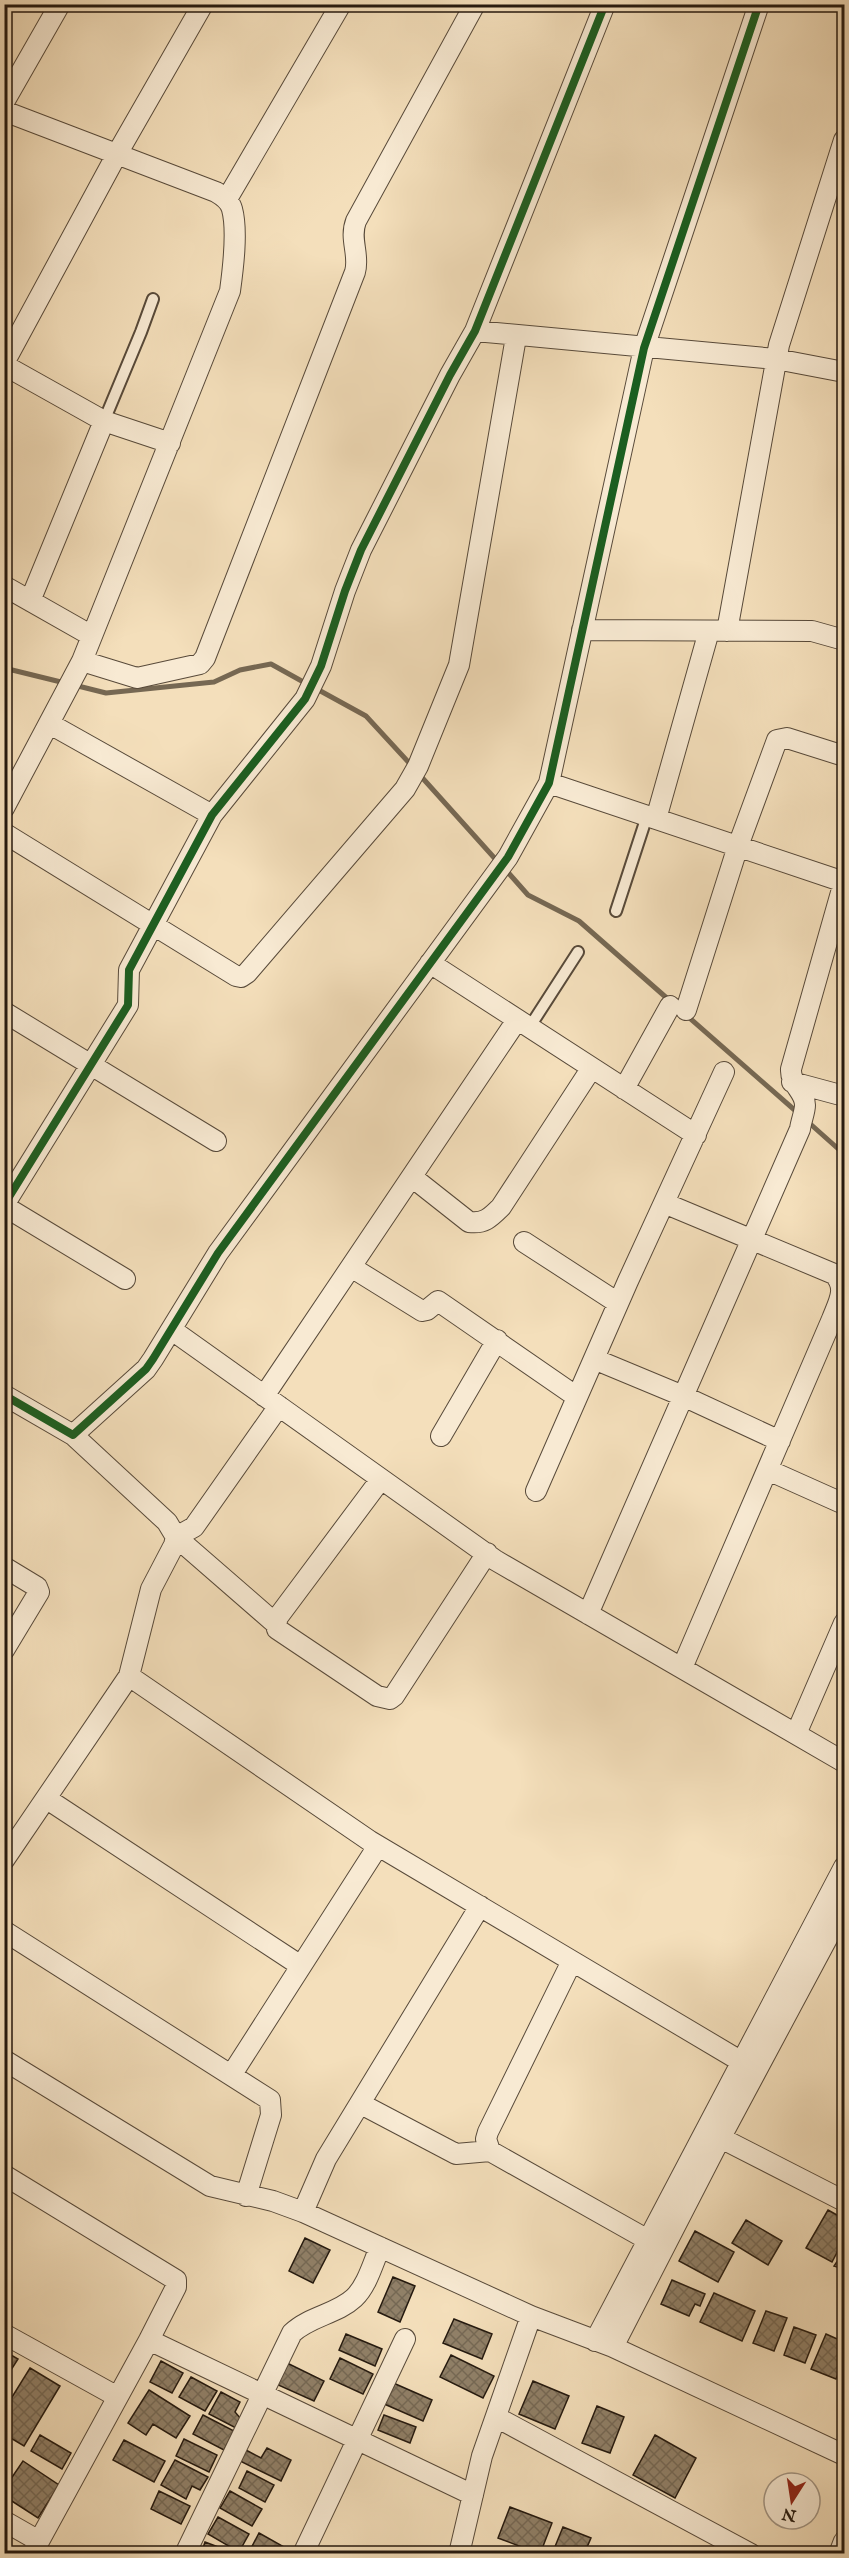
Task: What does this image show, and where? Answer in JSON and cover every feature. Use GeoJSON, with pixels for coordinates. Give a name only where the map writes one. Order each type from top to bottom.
{"type":"FeatureCollection","features":[{"type":"Feature","properties":{"kind":"street"},"geometry":{"type":"LineString","coordinates":[[4,102],[60,4]]}},
{"type":"Feature","properties":{"kind":"street"},"geometry":{"type":"LineString","coordinates":[[170,443],[104,421],[4,364],[117,154],[203,4]]}},
{"type":"Feature","properties":{"kind":"street"},"geometry":{"type":"LineString","coordinates":[[227,199],[341,4]]}},
{"type":"Feature","properties":{"kind":"street"},"geometry":{"type":"LineString","coordinates":[[81,664],[137,678],[200,664],[205,658],[355,272],[357,255],[352,235],[356,221],[475,4]]}},
{"type":"Feature","properties":{"kind":"street"},"geometry":{"type":"LineString","coordinates":[[125,1279],[4,1205],[128,1005],[129,970],[212,815],[305,699],[321,666],[361,550],[450,375],[476,331],[605,4]]}},
{"type":"Feature","properties":{"kind":"street"},"geometry":{"type":"LineString","coordinates":[[73,1435],[146,1369],[218,1253],[508,856],[549,783],[644,348],[759,4]]}},
{"type":"Feature","properties":{"kind":"street"},"geometry":{"type":"LineString","coordinates":[[4,111],[216,192],[227,199],[232,209],[234,262],[230,291],[81,664],[50,724],[6,799]]}},
{"type":"Feature","properties":{"kind":"street"},"geometry":{"type":"LineString","coordinates":[[651,817],[718,631],[776,359],[844,140]]}},
{"type":"Feature","properties":{"kind":"street"},"geometry":{"type":"LineString","coordinates":[[476,331],[516,337],[776,359],[844,372]]}},
{"type":"Feature","properties":{"kind":"street"},"geometry":{"type":"LineString","coordinates":[[4,833],[241,977],[405,789],[418,766],[459,665],[516,337]]}},
{"type":"Feature","properties":{"kind":"street"},"geometry":{"type":"LineString","coordinates":[[30,601],[104,421]]}},
{"type":"Feature","properties":{"kind":"street"},"geometry":{"type":"LineString","coordinates":[[4,586],[92,636]]}},
{"type":"Feature","properties":{"kind":"street"},"geometry":{"type":"LineString","coordinates":[[582,630],[812,631],[844,640]]}},
{"type":"Feature","properties":{"kind":"street"},"geometry":{"type":"LineString","coordinates":[[50,724],[212,815]]}},
{"type":"Feature","properties":{"kind":"street"},"geometry":{"type":"LineString","coordinates":[[624,1089],[678,1008],[777,740],[787,738],[844,756]]}},
{"type":"Feature","properties":{"kind":"street"},"geometry":{"type":"LineString","coordinates":[[549,783],[844,882],[791,1068],[792,1082],[805,1104],[800,1129],[588,1614]]}},
{"type":"Feature","properties":{"kind":"street"},"geometry":{"type":"LineString","coordinates":[[430,963],[696,1135]]}},
{"type":"Feature","properties":{"kind":"street"},"geometry":{"type":"LineString","coordinates":[[4,1012],[216,1141]]}},
{"type":"Feature","properties":{"kind":"street"},"geometry":{"type":"LineString","coordinates":[[4,1860],[129,1676],[151,1589],[176,1537],[194,1527],[351,1267],[523,1024]]}},
{"type":"Feature","properties":{"kind":"street"},"geometry":{"type":"LineString","coordinates":[[412,1178],[468,1222],[479,1223],[489,1219],[501,1207],[591,1069]]}},
{"type":"Feature","properties":{"kind":"street"},"geometry":{"type":"LineString","coordinates":[[536,1491],[618,1303],[724,1072]]}},
{"type":"Feature","properties":{"kind":"street"},"geometry":{"type":"LineString","coordinates":[[792,1082],[844,1096]]}},
{"type":"Feature","properties":{"kind":"street"},"geometry":{"type":"LineString","coordinates":[[664,1203],[834,1274],[840,1280],[841,1295],[838,1321],[780,1441],[682,1668]]}},
{"type":"Feature","properties":{"kind":"street"},"geometry":{"type":"LineString","coordinates":[[524,1242],[618,1303]]}},
{"type":"Feature","properties":{"kind":"street"},"geometry":{"type":"LineString","coordinates":[[351,1267],[422,1311],[427,1310],[438,1301],[577,1397]]}},
{"type":"Feature","properties":{"kind":"street"},"geometry":{"type":"LineString","coordinates":[[172,1330],[487,1553],[844,1762]]}},
{"type":"Feature","properties":{"kind":"street"},"geometry":{"type":"LineString","coordinates":[[441,1436],[497,1340]]}},
{"type":"Feature","properties":{"kind":"street"},"geometry":{"type":"LineString","coordinates":[[594,1359],[683,1396],[780,1441]]}},
{"type":"Feature","properties":{"kind":"street"},"geometry":{"type":"LineString","coordinates":[[4,1395],[73,1435],[168,1522],[176,1537],[276,1624],[277,1629],[377,1696],[390,1699],[394,1696],[487,1553]]}},
{"type":"Feature","properties":{"kind":"street"},"geometry":{"type":"LineString","coordinates":[[768,1470],[844,1504]]}},
{"type":"Feature","properties":{"kind":"street"},"geometry":{"type":"LineString","coordinates":[[276,1624],[381,1479]]}},
{"type":"Feature","properties":{"kind":"street"},"geometry":{"type":"LineString","coordinates":[[4,1567],[37,1587],[39,1592],[4,1650]]}},
{"type":"Feature","properties":{"kind":"street"},"geometry":{"type":"LineString","coordinates":[[796,1734],[844,1623]]}},
{"type":"Feature","properties":{"kind":"street"},"geometry":{"type":"LineString","coordinates":[[129,1676],[378,1846],[742,2062]]}},
{"type":"Feature","properties":{"kind":"street"},"geometry":{"type":"LineString","coordinates":[[46,1798],[301,1966]]}},
{"type":"Feature","properties":{"kind":"street"},"geometry":{"type":"LineString","coordinates":[[232,2074],[378,1846]]}},
{"type":"Feature","properties":{"kind":"street"},"geometry":{"type":"LineString","coordinates":[[604,2344],[713,2134],[742,2062],[844,1867]]}},
{"type":"Feature","properties":{"kind":"street"},"geometry":{"type":"LineString","coordinates":[[303,2212],[326,2159],[362,2104],[480,1906]]}},
{"type":"Feature","properties":{"kind":"street"},"geometry":{"type":"LineString","coordinates":[[604,2344],[648,2240],[713,2134],[844,1907]]}},
{"type":"Feature","properties":{"kind":"street"},"geometry":{"type":"LineString","coordinates":[[4,1931],[264,2094],[270,2100],[272,2107],[246,2196]]}},
{"type":"Feature","properties":{"kind":"street"},"geometry":{"type":"LineString","coordinates":[[490,2151],[486,2139],[488,2132],[572,1961]]}},
{"type":"Feature","properties":{"kind":"street"},"geometry":{"type":"LineString","coordinates":[[4,2060],[210,2186],[273,2201],[303,2212],[531,2316],[604,2344],[844,2455]]}},
{"type":"Feature","properties":{"kind":"street"},"geometry":{"type":"LineString","coordinates":[[362,2104],[456,2154],[490,2151],[648,2240]]}},
{"type":"Feature","properties":{"kind":"street"},"geometry":{"type":"LineString","coordinates":[[713,2134],[844,2201]]}},
{"type":"Feature","properties":{"kind":"street"},"geometry":{"type":"LineString","coordinates":[[4,2175],[176,2280],[176,2287],[149,2340],[35,2547],[4,2520]]}},
{"type":"Feature","properties":{"kind":"street"},"geometry":{"type":"LineString","coordinates":[[185,2553],[292,2332],[308,2321],[355,2298],[380,2247]]}},
{"type":"Feature","properties":{"kind":"street"},"geometry":{"type":"LineString","coordinates":[[462,2552],[482,2456],[531,2316]]}},
{"type":"Feature","properties":{"kind":"street"},"geometry":{"type":"LineString","coordinates":[[4,2334],[117,2396]]}},
{"type":"Feature","properties":{"kind":"street"},"geometry":{"type":"LineString","coordinates":[[303,2553],[405,2339]]}},
{"type":"Feature","properties":{"kind":"street"},"geometry":{"type":"LineString","coordinates":[[149,2340],[473,2495]]}},
{"type":"Feature","properties":{"kind":"street"},"geometry":{"type":"LineString","coordinates":[[495,2417],[751,2553]]}},
{"type":"Feature","properties":{"kind":"street"},"geometry":{"type":"LineString","coordinates":[[839,2553],[844,2541]]}},
{"type":"Feature","properties":{"kind":"lane"},"geometry":{"type":"LineString","coordinates":[[104,421],[153,298]]}},
{"type":"Feature","properties":{"kind":"lane"},"geometry":{"type":"LineString","coordinates":[[616,911],[651,817]]}},
{"type":"Feature","properties":{"kind":"lane"},"geometry":{"type":"LineString","coordinates":[[523,1024],[578,952]]}},
{"type":"Feature","properties":{"kind":"building"},"geometry":{"type":"Polygon","coordinates":[[[828,2210],[844,2219],[844,2239],[832,2262],[806,2248],[828,2210]]]}},
{"type":"Feature","properties":{"kind":"building"},"geometry":{"type":"Polygon","coordinates":[[[746,2220],[782,2241],[768,2265],[732,2243],[746,2220]]]}},
{"type":"Feature","properties":{"kind":"building"},"geometry":{"type":"Polygon","coordinates":[[[695,2231],[734,2252],[718,2282],[679,2261],[695,2231]]]}},
{"type":"Feature","properties":{"kind":"building"},"geometry":{"type":"Polygon","coordinates":[[[305,2238],[330,2250],[313,2283],[289,2271],[305,2238]]]}},
{"type":"Feature","properties":{"kind":"building"},"geometry":{"type":"Polygon","coordinates":[[[844,2251],[844,2269],[834,2266],[844,2251]]]}},
{"type":"Feature","properties":{"kind":"building"},"geometry":{"type":"Polygon","coordinates":[[[393,2277],[415,2286],[400,2322],[378,2312],[393,2277]]]}},
{"type":"Feature","properties":{"kind":"building"},"geometry":{"type":"Polygon","coordinates":[[[672,2280],[705,2294],[700,2306],[695,2304],[689,2316],[661,2304],[672,2280]]]}},
{"type":"Feature","properties":{"kind":"building"},"geometry":{"type":"Polygon","coordinates":[[[714,2293],[755,2311],[742,2341],[700,2322],[714,2293]]]}},
{"type":"Feature","properties":{"kind":"building"},"geometry":{"type":"Polygon","coordinates":[[[766,2311],[787,2318],[774,2351],[753,2343],[766,2311]]]}},
{"type":"Feature","properties":{"kind":"building"},"geometry":{"type":"Polygon","coordinates":[[[454,2319],[492,2334],[482,2359],[443,2343],[454,2319]]]}},
{"type":"Feature","properties":{"kind":"building"},"geometry":{"type":"Polygon","coordinates":[[[794,2327],[816,2335],[805,2363],[784,2355],[794,2327]]]}},
{"type":"Feature","properties":{"kind":"building"},"geometry":{"type":"Polygon","coordinates":[[[346,2334],[382,2349],[375,2366],[339,2350],[346,2334]]]}},
{"type":"Feature","properties":{"kind":"building"},"geometry":{"type":"Polygon","coordinates":[[[826,2334],[844,2342],[844,2359],[836,2379],[811,2369],[826,2334]]]}},
{"type":"Feature","properties":{"kind":"building"},"geometry":{"type":"Polygon","coordinates":[[[4,2351],[18,2359],[4,2381],[4,2351]]]}},
{"type":"Feature","properties":{"kind":"building"},"geometry":{"type":"Polygon","coordinates":[[[451,2355],[494,2376],[483,2398],[440,2377],[451,2355]]]}},
{"type":"Feature","properties":{"kind":"building"},"geometry":{"type":"Polygon","coordinates":[[[340,2358],[373,2374],[363,2394],[330,2379],[340,2358]]]}},
{"type":"Feature","properties":{"kind":"building"},"geometry":{"type":"Polygon","coordinates":[[[161,2361],[183,2373],[172,2393],[150,2382],[161,2361]]]}},
{"type":"Feature","properties":{"kind":"building"},"geometry":{"type":"Polygon","coordinates":[[[287,2363],[324,2381],[314,2401],[276,2384],[287,2363]]]}},
{"type":"Feature","properties":{"kind":"building"},"geometry":{"type":"Polygon","coordinates":[[[30,2368],[60,2386],[24,2446],[4,2434],[4,2410],[30,2368]]]}},
{"type":"Feature","properties":{"kind":"building"},"geometry":{"type":"Polygon","coordinates":[[[191,2377],[217,2391],[205,2411],[179,2397],[191,2377]]]}},
{"type":"Feature","properties":{"kind":"building"},"geometry":{"type":"Polygon","coordinates":[[[533,2381],[569,2396],[555,2429],[519,2414],[533,2381]]]}},
{"type":"Feature","properties":{"kind":"building"},"geometry":{"type":"Polygon","coordinates":[[[391,2382],[432,2400],[423,2421],[382,2403],[391,2382]]]}},
{"type":"Feature","properties":{"kind":"building"},"geometry":{"type":"Polygon","coordinates":[[[149,2390],[190,2416],[176,2438],[153,2424],[146,2435],[128,2423],[149,2390]]]}},
{"type":"Feature","properties":{"kind":"building"},"geometry":{"type":"Polygon","coordinates":[[[221,2392],[240,2402],[235,2412],[241,2419],[236,2428],[209,2414],[221,2392]]]}},
{"type":"Feature","properties":{"kind":"building"},"geometry":{"type":"Polygon","coordinates":[[[597,2406],[624,2417],[610,2453],[582,2443],[597,2406]]]}},
{"type":"Feature","properties":{"kind":"building"},"geometry":{"type":"Polygon","coordinates":[[[203,2415],[234,2431],[224,2450],[193,2434],[203,2415]]]}},
{"type":"Feature","properties":{"kind":"building"},"geometry":{"type":"Polygon","coordinates":[[[384,2415],[416,2427],[410,2443],[378,2430],[384,2415]]]}},
{"type":"Feature","properties":{"kind":"building"},"geometry":{"type":"Polygon","coordinates":[[[40,2435],[71,2453],[62,2469],[31,2451],[40,2435]]]}},
{"type":"Feature","properties":{"kind":"building"},"geometry":{"type":"Polygon","coordinates":[[[655,2435],[696,2458],[675,2498],[633,2475],[655,2435]]]}},
{"type":"Feature","properties":{"kind":"building"},"geometry":{"type":"Polygon","coordinates":[[[184,2439],[217,2455],[209,2472],[176,2456],[184,2439]]]}},
{"type":"Feature","properties":{"kind":"building"},"geometry":{"type":"Polygon","coordinates":[[[124,2440],[165,2461],[154,2482],[113,2460],[124,2440]]]}},
{"type":"Feature","properties":{"kind":"building"},"geometry":{"type":"Polygon","coordinates":[[[267,2448],[291,2460],[281,2481],[240,2461],[246,2450],[261,2458],[267,2448]]]}},
{"type":"Feature","properties":{"kind":"building"},"geometry":{"type":"Polygon","coordinates":[[[175,2460],[208,2477],[200,2490],[192,2486],[186,2499],[161,2485],[175,2460]]]}},
{"type":"Feature","properties":{"kind":"building"},"geometry":{"type":"Polygon","coordinates":[[[23,2461],[59,2485],[38,2518],[4,2496],[4,2489],[23,2461]]]}},
{"type":"Feature","properties":{"kind":"building"},"geometry":{"type":"Polygon","coordinates":[[[247,2471],[274,2485],[265,2502],[239,2488],[247,2471]]]}},
{"type":"Feature","properties":{"kind":"building"},"geometry":{"type":"Polygon","coordinates":[[[159,2491],[190,2506],[181,2524],[151,2509],[159,2491]]]}},
{"type":"Feature","properties":{"kind":"building"},"geometry":{"type":"Polygon","coordinates":[[[230,2491],[262,2509],[252,2526],[220,2508],[230,2491]]]}},
{"type":"Feature","properties":{"kind":"building"},"geometry":{"type":"Polygon","coordinates":[[[510,2507],[552,2523],[540,2554],[498,2538],[510,2507]]]}},
{"type":"Feature","properties":{"kind":"building"},"geometry":{"type":"Polygon","coordinates":[[[218,2517],[249,2534],[239,2552],[208,2534],[218,2517]]]}},
{"type":"Feature","properties":{"kind":"building"},"geometry":{"type":"Polygon","coordinates":[[[563,2527],[591,2538],[584,2554],[552,2554],[563,2527]]]}},
{"type":"Feature","properties":{"kind":"building"},"geometry":{"type":"Polygon","coordinates":[[[259,2533],[293,2552],[292,2554],[249,2552],[259,2533]]]}},
{"type":"Feature","properties":{"kind":"building"},"geometry":{"type":"Polygon","coordinates":[[[205,2542],[234,2553],[201,2554],[205,2542]]]}},
{"type":"Feature","properties":{"kind":"waterway"},"geometry":{"type":"LineString","coordinates":[[74,685],[106,693],[214,682],[240,670],[271,664],[307,684]]}},
{"type":"Feature","properties":{"kind":"waterway"},"geometry":{"type":"LineString","coordinates":[[4,668],[65,683]]}},
{"type":"Feature","properties":{"kind":"waterway"},"geometry":{"type":"LineString","coordinates":[[315,688],[366,716],[412,766]]}},
{"type":"Feature","properties":{"kind":"waterway"},"geometry":{"type":"LineString","coordinates":[[418,773],[498,862]]}},
{"type":"Feature","properties":{"kind":"waterway"},"geometry":{"type":"LineString","coordinates":[[505,869],[528,895],[579,921],[669,1000]]}},
{"type":"Feature","properties":{"kind":"waterway"},"geometry":{"type":"LineString","coordinates":[[685,1014],[798,1113]]}},
{"type":"Feature","properties":{"kind":"waterway"},"geometry":{"type":"LineString","coordinates":[[807,1121],[844,1154]]}},
{"type":"Feature","properties":{"kind":"cycle path"},"geometry":{"type":"LineString","coordinates":[[4,1205],[128,1005],[129,970],[212,815],[305,699],[321,666],[361,550],[450,375],[475,331],[605,4]]}},
{"type":"Feature","properties":{"kind":"cycle path"},"geometry":{"type":"LineString","coordinates":[[4,1395],[73,1435],[146,1369],[218,1253],[508,857],[549,783],[644,348],[759,4]]}}]}
